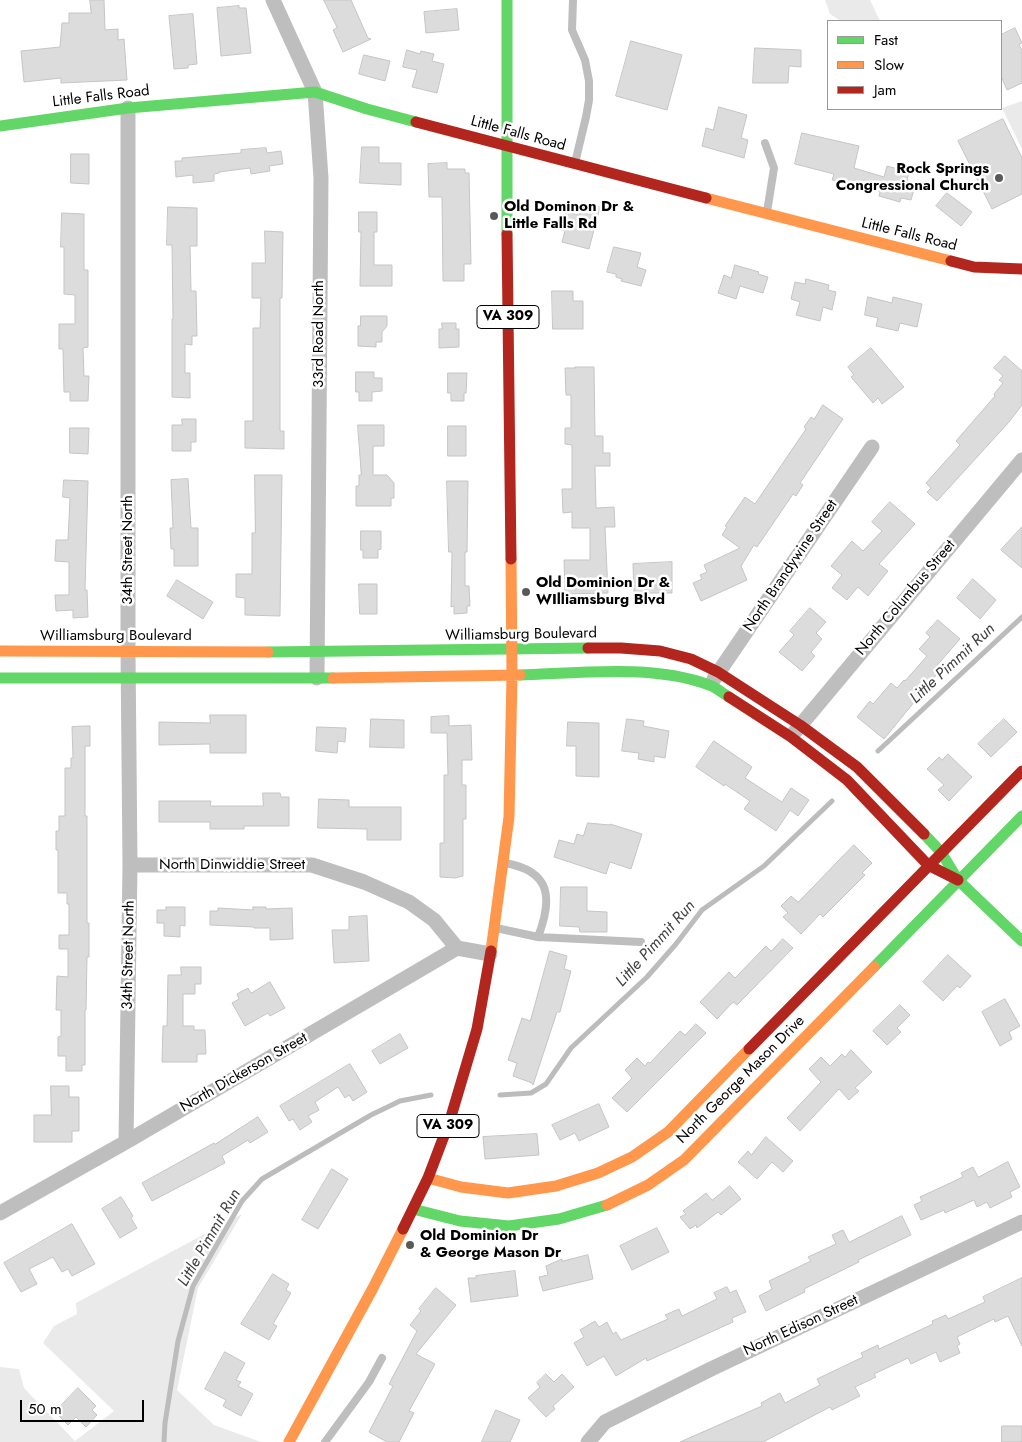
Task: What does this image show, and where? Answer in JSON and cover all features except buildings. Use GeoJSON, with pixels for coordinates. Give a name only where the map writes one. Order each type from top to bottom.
{"type":"FeatureCollection","features":[{"type":"Feature","properties":{"kind":"main road","name":"VA 309"},"geometry":{"type":"LineString","coordinates":[[289,1442],[372,1288],[428,1178],[450,1120],[477,1029],[495,928],[509,817],[512,676],[506,147],[507,0]]}},
{"type":"Feature","properties":{"kind":"main road","name":"Little Falls Road"},"geometry":{"type":"LineString","coordinates":[[0,126],[128,108],[315,92],[506,147],[974,267],[1022,269]]}},
{"type":"Feature","properties":{"kind":"main road","name":"Williamsburg Boulevard"},"geometry":{"type":"LineString","coordinates":[[0,651],[317,652],[512,651],[621,648],[660,651],[691,659],[714,679],[857,767],[941,852],[958,880],[1022,941]]}},
{"type":"Feature","properties":{"kind":"main road","name":"Williamsburg Boulevard"},"geometry":{"type":"LineString","coordinates":[[0,678],[317,678],[512,676],[638,672],[714,679]]}},
{"type":"Feature","properties":{"kind":"main road","name":"Williamsburg Boulevard"},"geometry":{"type":"LineString","coordinates":[[796,731],[847,780],[928,866],[958,880]]}},
{"type":"Feature","properties":{"kind":"main road","name":"North George Mason Drive"},"geometry":{"type":"LineString","coordinates":[[428,1178],[461,1187],[508,1193],[556,1186],[598,1173],[632,1157],[668,1132],[1022,771]]}},
{"type":"Feature","properties":{"kind":"main road","name":"North George Mason Drive"},"geometry":{"type":"LineString","coordinates":[[412,1209],[460,1221],[509,1226],[559,1219],[607,1205],[648,1185],[684,1160],[1022,816]]}},
{"type":"Feature","properties":{"kind":"street","name":"33rd Road North"},"geometry":{"type":"LineString","coordinates":[[273,0],[315,92],[321,178],[317,678]]}},
{"type":"Feature","properties":{"kind":"street","name":"34th Street North"},"geometry":{"type":"LineString","coordinates":[[126,1142],[130,865],[128,679],[128,108]]}},
{"type":"Feature","properties":{"kind":"street","name":"North Brandywine Street"},"geometry":{"type":"LineString","coordinates":[[714,679],[872,447]]}},
{"type":"Feature","properties":{"kind":"street","name":"North Columbus Street"},"geometry":{"type":"LineString","coordinates":[[796,731],[1022,460]]}},
{"type":"Feature","properties":{"kind":"street","name":"North Dinwiddie Street"},"geometry":{"type":"LineString","coordinates":[[130,865],[312,865],[364,882],[409,902],[434,920],[457,948]]}},
{"type":"Feature","properties":{"kind":"street"},"geometry":{"type":"LineString","coordinates":[[457,948],[490,954]]}},
{"type":"Feature","properties":{"kind":"street","name":"North Dickerson Street"},"geometry":{"type":"LineString","coordinates":[[0,1213],[126,1142],[457,948]]}},
{"type":"Feature","properties":{"kind":"street","name":"North Edison Street"},"geometry":{"type":"LineString","coordinates":[[588,1442],[605,1422],[711,1368],[1022,1222]]}},
{"type":"Feature","properties":{"kind":"lane"},"geometry":{"type":"LineString","coordinates":[[573,0],[572,30],[585,60],[589,81],[589,100],[586,118],[575,164]]}},
{"type":"Feature","properties":{"kind":"lane"},"geometry":{"type":"LineString","coordinates":[[765,143],[774,168],[767,214]]}},
{"type":"Feature","properties":{"kind":"lane"},"geometry":{"type":"LineString","coordinates":[[504,862],[522,866],[534,872],[543,884],[546,910],[538,937]]}},
{"type":"Feature","properties":{"kind":"lane"},"geometry":{"type":"LineString","coordinates":[[495,928],[538,937],[641,942]]}},
{"type":"Feature","properties":{"kind":"lane"},"geometry":{"type":"LineString","coordinates":[[325,1442],[369,1382],[382,1358]]}},
{"type":"Feature","properties":{"kind":"shaded area"},"geometry":{"type":"Polygon","coordinates":[[[825,0],[870,0],[880,20],[839,20],[830,14],[825,0]]]}},
{"type":"Feature","properties":{"kind":"shaded area"},"geometry":{"type":"Polygon","coordinates":[[[1022,101],[1022,149],[1002,108],[1022,101]]]}},
{"type":"Feature","properties":{"kind":"shaded area"},"geometry":{"type":"Polygon","coordinates":[[[242,1214],[198,1288],[177,1390],[214,1425],[261,1442],[0,1442],[0,1367],[19,1369],[24,1388],[75,1441],[114,1411],[43,1343],[54,1326],[77,1314],[76,1303],[242,1214]]]}},
{"type":"Feature","properties":{"kind":"waterway","name":"Little Pimmit Run"},"geometry":{"type":"LineString","coordinates":[[878,751],[1022,617]]}},
{"type":"Feature","properties":{"kind":"waterway","name":"Little Pimmit Run"},"geometry":{"type":"LineString","coordinates":[[500,1095],[531,1093],[546,1084],[571,1048],[647,977],[702,910],[764,866],[832,801]]}},
{"type":"Feature","properties":{"kind":"waterway","name":"Little Pimmit Run"},"geometry":{"type":"LineString","coordinates":[[164,1442],[165,1423],[178,1341],[193,1286],[242,1201],[262,1179],[371,1115],[400,1101],[431,1095]]}},
{"type":"Feature","properties":{"kind":"traffic: fast"},"geometry":{"type":"LineString","coordinates":[[507,0],[507,234]]}},
{"type":"Feature","properties":{"kind":"traffic: fast"},"geometry":{"type":"LineString","coordinates":[[0,126],[128,108],[315,92],[416,122]]}},
{"type":"Feature","properties":{"kind":"traffic: fast"},"geometry":{"type":"LineString","coordinates":[[268,652],[588,648]]}},
{"type":"Feature","properties":{"kind":"traffic: fast"},"geometry":{"type":"LineString","coordinates":[[520,675],[616,671],[665,674],[688,678],[709,685],[729,697]]}},
{"type":"Feature","properties":{"kind":"traffic: fast"},"geometry":{"type":"LineString","coordinates":[[0,678],[333,678]]}},
{"type":"Feature","properties":{"kind":"traffic: fast"},"geometry":{"type":"LineString","coordinates":[[874,967],[1022,816]]}},
{"type":"Feature","properties":{"kind":"traffic: fast"},"geometry":{"type":"LineString","coordinates":[[924,834],[941,852],[958,880],[1022,941]]}},
{"type":"Feature","properties":{"kind":"traffic: fast"},"geometry":{"type":"LineString","coordinates":[[413,1209],[460,1221],[509,1226],[559,1219],[607,1205]]}},
{"type":"Feature","properties":{"kind":"traffic: slow"},"geometry":{"type":"LineString","coordinates":[[706,198],[951,261]]}},
{"type":"Feature","properties":{"kind":"traffic: slow"},"geometry":{"type":"LineString","coordinates":[[491,951],[509,817],[512,676],[511,559]]}},
{"type":"Feature","properties":{"kind":"traffic: slow"},"geometry":{"type":"LineString","coordinates":[[0,651],[268,652]]}},
{"type":"Feature","properties":{"kind":"traffic: slow"},"geometry":{"type":"LineString","coordinates":[[333,678],[520,675]]}},
{"type":"Feature","properties":{"kind":"traffic: slow"},"geometry":{"type":"LineString","coordinates":[[607,1205],[648,1185],[684,1160],[874,967]]}},
{"type":"Feature","properties":{"kind":"traffic: slow"},"geometry":{"type":"LineString","coordinates":[[428,1178],[461,1187],[508,1193],[556,1186],[598,1173],[632,1157],[668,1132],[749,1049]]}},
{"type":"Feature","properties":{"kind":"traffic: slow"},"geometry":{"type":"LineString","coordinates":[[289,1442],[403,1229]]}},
{"type":"Feature","properties":{"kind":"traffic: jam"},"geometry":{"type":"LineString","coordinates":[[416,122],[706,198]]}},
{"type":"Feature","properties":{"kind":"traffic: jam"},"geometry":{"type":"LineString","coordinates":[[507,234],[511,559]]}},
{"type":"Feature","properties":{"kind":"traffic: jam"},"geometry":{"type":"LineString","coordinates":[[951,261],[974,267],[1022,269]]}},
{"type":"Feature","properties":{"kind":"traffic: jam"},"geometry":{"type":"LineString","coordinates":[[588,648],[660,651],[691,659],[718,672],[800,725],[857,767],[924,834]]}},
{"type":"Feature","properties":{"kind":"traffic: jam"},"geometry":{"type":"LineString","coordinates":[[729,697],[791,737],[847,780],[928,865],[958,880]]}},
{"type":"Feature","properties":{"kind":"traffic: jam"},"geometry":{"type":"LineString","coordinates":[[749,1049],[1022,771]]}},
{"type":"Feature","properties":{"kind":"traffic: jam"},"geometry":{"type":"LineString","coordinates":[[403,1229],[428,1178],[450,1120],[477,1029],[491,951]]}},
{"type":"Feature","properties":{"kind":"place","name":"Rock Springs Congressional Church"},"geometry":{"type":"Point","coordinates":[999,178]}},
{"type":"Feature","properties":{"kind":"place","name":"Old Dominon Dr & Little Falls Rd"},"geometry":{"type":"Point","coordinates":[494,216]}},
{"type":"Feature","properties":{"kind":"place","name":"Old Dominion Dr & WIlliamsburg Blvd"},"geometry":{"type":"Point","coordinates":[526,592]}},
{"type":"Feature","properties":{"kind":"place","name":"Old Dominion Dr & George Mason Dr"},"geometry":{"type":"Point","coordinates":[410,1245]}}]}
